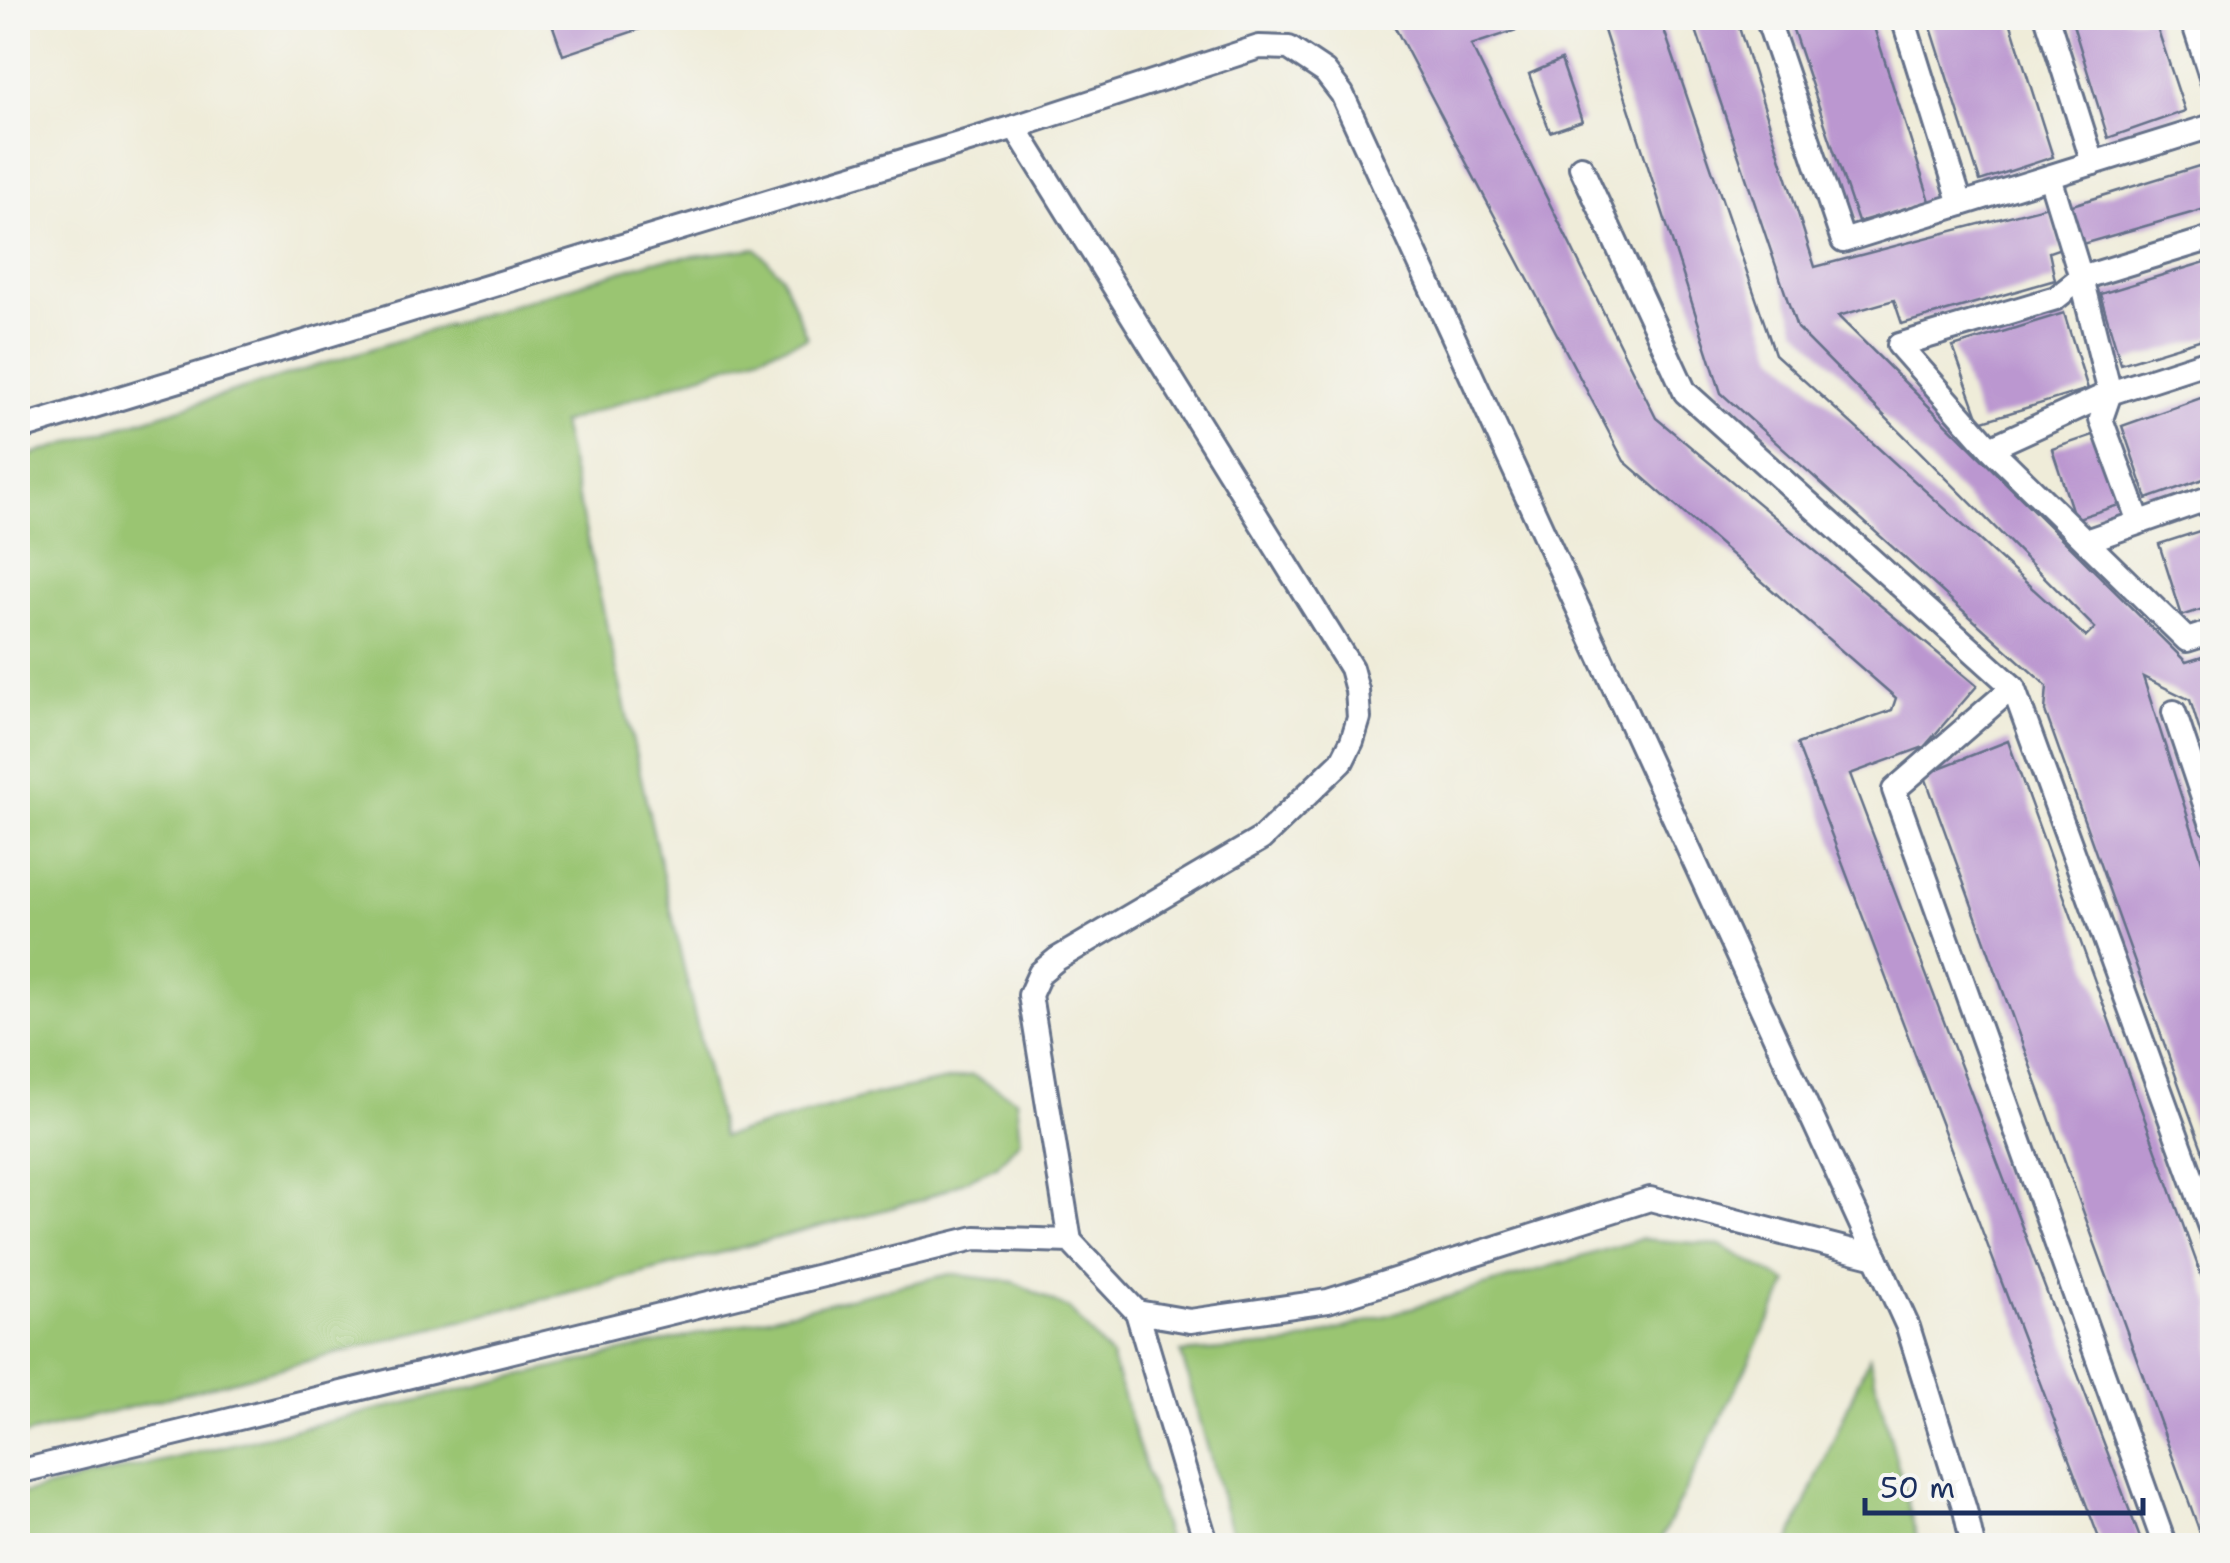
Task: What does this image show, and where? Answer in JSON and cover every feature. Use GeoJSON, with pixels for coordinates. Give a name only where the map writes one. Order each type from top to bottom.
{"type":"FeatureCollection","features":[{"type":"Feature","properties":{"kind":"lane"},"geometry":{"type":"LineString","coordinates":[[1767,18],[1843,241],[2212,126]]}},
{"type":"Feature","properties":{"kind":"lane"},"geometry":{"type":"LineString","coordinates":[[1903,18],[1961,204]]}},
{"type":"Feature","properties":{"kind":"lane"},"geometry":{"type":"LineString","coordinates":[[2047,18],[2094,163]]}},
{"type":"Feature","properties":{"kind":"lane"},"geometry":{"type":"LineString","coordinates":[[2192,18],[2212,80]]}},
{"type":"Feature","properties":{"kind":"lane"},"geometry":{"type":"LineString","coordinates":[[18,429],[1015,127],[1260,47],[1289,48],[1325,72],[1342,94],[1876,1257],[1908,1328],[1966,1510],[1973,1546]]}},
{"type":"Feature","properties":{"kind":"lane"},"geometry":{"type":"LineString","coordinates":[[1015,127],[1351,668],[1357,690],[1359,718],[1342,761],[1261,839],[1058,959],[1040,973],[1030,995],[1070,1240],[1137,1312],[1207,1546]]}},
{"type":"Feature","properties":{"kind":"lane"},"geometry":{"type":"LineString","coordinates":[[1581,166],[1685,392],[2013,688],[2212,1233]]}},
{"type":"Feature","properties":{"kind":"lane"},"geometry":{"type":"LineString","coordinates":[[2050,177],[2110,393],[2100,419],[2139,522]]}},
{"type":"Feature","properties":{"kind":"lane"},"geometry":{"type":"LineString","coordinates":[[2212,238],[2080,278],[2056,298],[1900,345],[1990,448],[2187,640],[2212,632]]}},
{"type":"Feature","properties":{"kind":"lane"},"geometry":{"type":"LineString","coordinates":[[1990,448],[2110,393],[2212,360]]}},
{"type":"Feature","properties":{"kind":"lane"},"geometry":{"type":"LineString","coordinates":[[2086,541],[2212,497]]}},
{"type":"Feature","properties":{"kind":"lane"},"geometry":{"type":"LineString","coordinates":[[2013,688],[1894,790],[2165,1546]]}},
{"type":"Feature","properties":{"kind":"lane"},"geometry":{"type":"LineString","coordinates":[[2174,712],[2212,825]]}},
{"type":"Feature","properties":{"kind":"lane"},"geometry":{"type":"LineString","coordinates":[[1137,1312],[1190,1320],[1328,1301],[1650,1199],[1876,1257]]}},
{"type":"Feature","properties":{"kind":"lane"},"geometry":{"type":"LineString","coordinates":[[18,1472],[976,1238],[1070,1240]]}},
{"type":"Feature","properties":{"kind":"green space"},"geometry":{"type":"Polygon","coordinates":[[[756,248],[782,276],[807,338],[561,423],[722,1137],[878,1094],[972,1075],[1016,1099],[1020,1140],[997,1166],[922,1200],[18,1437],[18,459],[653,261],[756,248]]]}},
{"type":"Feature","properties":{"kind":"green space"},"geometry":{"type":"Polygon","coordinates":[[[1641,1239],[1720,1245],[1788,1283],[1658,1545],[1235,1545],[1181,1353],[1288,1345],[1641,1239]]]}},
{"type":"Feature","properties":{"kind":"green space"},"geometry":{"type":"Polygon","coordinates":[[[950,1274],[1014,1282],[1070,1310],[1111,1357],[1169,1545],[18,1545],[18,1495],[950,1274]]]}},
{"type":"Feature","properties":{"kind":"green space"},"geometry":{"type":"Polygon","coordinates":[[[1869,1357],[1919,1545],[1788,1545],[1869,1357]]]}},
{"type":"Feature","properties":{"kind":"building"},"geometry":{"type":"Polygon","coordinates":[[[550,18],[652,18],[655,24],[563,55],[550,18]]]}},
{"type":"Feature","properties":{"kind":"building"},"geometry":{"type":"Polygon","coordinates":[[[1553,18],[1471,45],[1656,418],[1977,686],[1924,747],[1850,774],[2143,1546],[2102,1546],[1797,744],[1892,710],[1896,698],[1624,461],[1391,20],[1553,18]]]}},
{"type":"Feature","properties":{"kind":"building"},"geometry":{"type":"Polygon","coordinates":[[[1600,18],[1660,18],[1775,354],[2086,637],[2095,628],[1797,328],[1692,18],[1736,18],[1815,267],[2048,206],[2061,248],[2049,252],[2055,280],[1902,324],[1894,300],[1838,316],[2186,662],[2212,654],[2212,770],[2190,700],[2143,677],[2212,892],[2212,1177],[2045,711],[2047,686],[1721,393],[1600,18]]]}},
{"type":"Feature","properties":{"kind":"building"},"geometry":{"type":"Polygon","coordinates":[[[1789,18],[1871,18],[1930,201],[1858,222],[1789,18]]]}},
{"type":"Feature","properties":{"kind":"building"},"geometry":{"type":"Polygon","coordinates":[[[1928,18],[2009,18],[2053,157],[1980,181],[1928,18]]]}},
{"type":"Feature","properties":{"kind":"building"},"geometry":{"type":"Polygon","coordinates":[[[2071,18],[2154,18],[2185,111],[2108,138],[2071,18]]]}},
{"type":"Feature","properties":{"kind":"building"},"geometry":{"type":"Polygon","coordinates":[[[1561,60],[1582,121],[1550,132],[1529,74],[1561,60]]]}},
{"type":"Feature","properties":{"kind":"building"},"geometry":{"type":"Polygon","coordinates":[[[2212,162],[2212,207],[2079,245],[2069,206],[2212,162]]]}},
{"type":"Feature","properties":{"kind":"building"},"geometry":{"type":"Polygon","coordinates":[[[2212,260],[2212,336],[2121,364],[2100,294],[2212,260]]]}},
{"type":"Feature","properties":{"kind":"building"},"geometry":{"type":"Polygon","coordinates":[[[2064,313],[2088,389],[1980,422],[1953,347],[2064,313]]]}},
{"type":"Feature","properties":{"kind":"building"},"geometry":{"type":"Polygon","coordinates":[[[2212,394],[2212,476],[2147,499],[2122,426],[2212,394]]]}},
{"type":"Feature","properties":{"kind":"building"},"geometry":{"type":"Polygon","coordinates":[[[2096,434],[2119,505],[2075,519],[2052,449],[2096,434]]]}},
{"type":"Feature","properties":{"kind":"building"},"geometry":{"type":"Polygon","coordinates":[[[2212,527],[2212,606],[2182,616],[2159,544],[2212,527]]]}},
{"type":"Feature","properties":{"kind":"building"},"geometry":{"type":"Polygon","coordinates":[[[2008,741],[2212,1305],[2212,1546],[2205,1546],[1924,774],[2008,741]]]}}]}
